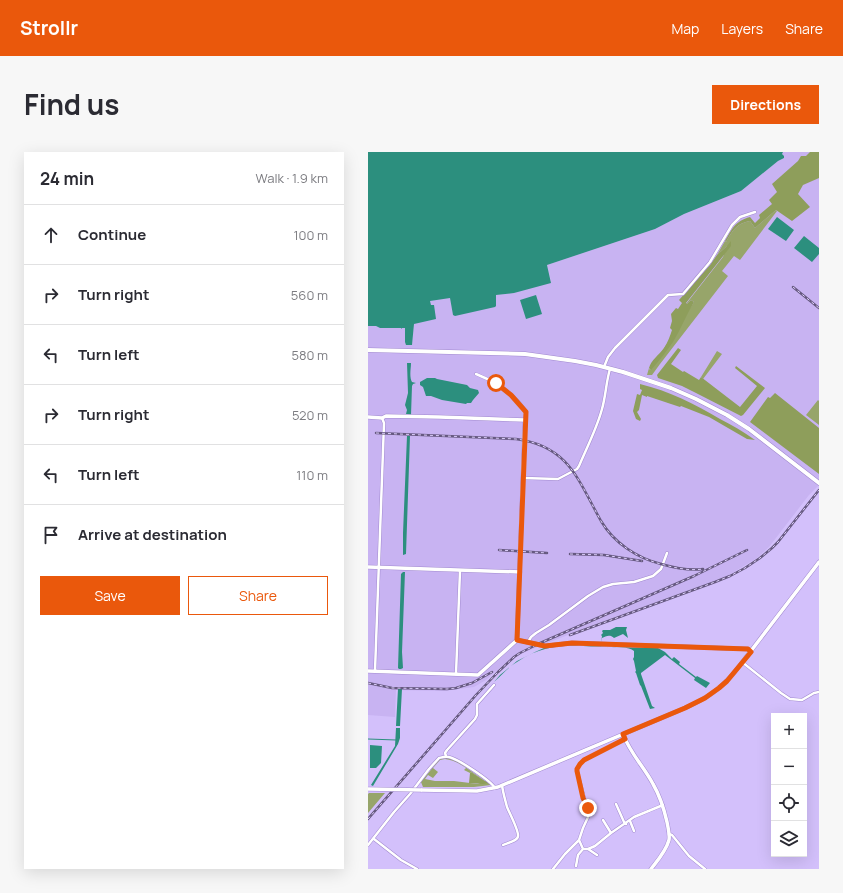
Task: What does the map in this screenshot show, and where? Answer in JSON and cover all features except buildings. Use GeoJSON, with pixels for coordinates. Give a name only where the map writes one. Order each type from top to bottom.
{"type":"FeatureCollection","features":[{"type":"Feature","properties":{"kind":"highway"},"geometry":{"type":"LineString","coordinates":[[368,350],[533,355],[604,367],[671,388],[705,403],[749,429],[819,483]]}},
{"type":"Feature","properties":{"kind":"street"},"geometry":{"type":"LineString","coordinates":[[604,367],[608,357],[615,348],[668,295],[683,294],[710,262],[732,225],[740,217],[755,212]]}},
{"type":"Feature","properties":{"kind":"street"},"geometry":{"type":"LineString","coordinates":[[523,478],[558,479],[577,469],[599,420],[610,369]]}},
{"type":"Feature","properties":{"kind":"street"},"geometry":{"type":"LineString","coordinates":[[368,671],[478,675],[517,640],[526,412],[501,386],[476,374]]}},
{"type":"Feature","properties":{"kind":"street"},"geometry":{"type":"LineString","coordinates":[[368,417],[439,417],[526,420]]}},
{"type":"Feature","properties":{"kind":"street"},"geometry":{"type":"LineString","coordinates":[[375,671],[384,423],[382,418]]}},
{"type":"Feature","properties":{"kind":"street"},"geometry":{"type":"LineString","coordinates":[[528,642],[530,637],[603,587],[613,584],[634,582],[653,576],[661,569],[667,553]]}},
{"type":"Feature","properties":{"kind":"street"},"geometry":{"type":"LineString","coordinates":[[368,789],[477,791],[495,788],[685,708],[705,698],[727,681],[751,652],[819,562]]}},
{"type":"Feature","properties":{"kind":"street"},"geometry":{"type":"LineString","coordinates":[[368,567],[520,572]]}},
{"type":"Feature","properties":{"kind":"street"},"geometry":{"type":"LineString","coordinates":[[456,674],[460,571]]}},
{"type":"Feature","properties":{"kind":"street"},"geometry":{"type":"LineString","coordinates":[[517,640],[545,646],[572,643],[748,649],[751,652]]}},
{"type":"Feature","properties":{"kind":"street"},"geometry":{"type":"LineString","coordinates":[[742,662],[790,699],[802,700],[810,694],[819,692]]}},
{"type":"Feature","properties":{"kind":"street"},"geometry":{"type":"LineString","coordinates":[[446,756],[445,753],[447,750],[475,719],[478,704],[494,685]]}},
{"type":"Feature","properties":{"kind":"street"},"geometry":{"type":"LineString","coordinates":[[623,734],[631,751],[653,784],[662,805],[669,834],[669,840],[665,850],[651,869]]}},
{"type":"Feature","properties":{"kind":"street"},"geometry":{"type":"LineString","coordinates":[[553,869],[578,840],[590,812],[583,798],[577,769],[584,760],[625,739]]}},
{"type":"Feature","properties":{"kind":"street"},"geometry":{"type":"LineString","coordinates":[[368,846],[394,812],[435,762],[440,758],[446,756],[459,761],[487,780],[495,788]]}},
{"type":"Feature","properties":{"kind":"street"},"geometry":{"type":"LineString","coordinates":[[502,785],[518,836],[515,840],[503,845]]}},
{"type":"Feature","properties":{"kind":"street"},"geometry":{"type":"LineString","coordinates":[[616,804],[626,824]]}},
{"type":"Feature","properties":{"kind":"street"},"geometry":{"type":"LineString","coordinates":[[583,849],[588,849],[595,846],[630,820],[662,805]]}},
{"type":"Feature","properties":{"kind":"street"},"geometry":{"type":"LineString","coordinates":[[603,820],[611,833]]}},
{"type":"Feature","properties":{"kind":"street"},"geometry":{"type":"LineString","coordinates":[[630,820],[634,831]]}},
{"type":"Feature","properties":{"kind":"street"},"geometry":{"type":"LineString","coordinates":[[669,834],[672,835],[689,856],[705,869]]}},
{"type":"Feature","properties":{"kind":"street"},"geometry":{"type":"LineString","coordinates":[[374,839],[401,860],[417,869]]}},
{"type":"Feature","properties":{"kind":"street"},"geometry":{"type":"LineString","coordinates":[[578,840],[583,849]]}},
{"type":"Feature","properties":{"kind":"street"},"geometry":{"type":"LineString","coordinates":[[576,866],[578,855],[583,849]]}},
{"type":"Feature","properties":{"kind":"street"},"geometry":{"type":"LineString","coordinates":[[588,849],[597,855]]}},
{"type":"Feature","properties":{"kind":"shaded area"},"geometry":{"type":"Polygon","coordinates":[[[368,152],[783,152],[782,154],[784,158],[778,161],[741,191],[684,214],[655,229],[547,265],[551,283],[514,293],[496,295],[495,307],[455,316],[453,315],[450,298],[430,301],[431,305],[434,305],[436,319],[414,324],[412,345],[406,345],[405,328],[380,328],[376,326],[368,326],[368,152]]]}},
{"type":"Feature","properties":{"kind":"shaded area"},"geometry":{"type":"Polygon","coordinates":[[[783,152],[819,152],[819,485],[809,495],[769,547],[757,558],[723,578],[601,622],[512,657],[486,680],[474,687],[444,691],[396,690],[395,717],[368,715],[368,326],[376,326],[380,328],[405,328],[405,342],[412,343],[414,324],[434,305],[431,306],[430,301],[450,297],[453,315],[496,306],[495,295],[527,289],[551,281],[547,265],[655,229],[684,214],[741,191],[778,161],[784,158],[782,154],[783,152]]]}},
{"type":"Feature","properties":{"kind":"shaded area"},"geometry":{"type":"Polygon","coordinates":[[[810,152],[819,152],[819,178],[803,185],[798,194],[810,207],[792,221],[776,210],[755,228],[750,221],[741,224],[733,231],[726,242],[725,241],[737,223],[750,217],[755,223],[760,218],[759,215],[772,204],[769,200],[777,192],[772,184],[798,161],[801,156],[806,156],[810,152]]]}},
{"type":"Feature","properties":{"kind":"shaded area"},"geometry":{"type":"Polygon","coordinates":[[[776,210],[777,211],[740,260],[734,256],[722,271],[728,276],[652,375],[647,375],[649,368],[650,370],[694,302],[691,300],[686,304],[723,257],[727,246],[717,255],[725,241],[726,242],[733,231],[741,224],[750,221],[755,228],[776,210]]]}},
{"type":"Feature","properties":{"kind":"shaded area"},"geometry":{"type":"Polygon","coordinates":[[[777,217],[794,230],[786,241],[768,229],[777,217]]]}},
{"type":"Feature","properties":{"kind":"shaded area"},"geometry":{"type":"Polygon","coordinates":[[[804,236],[819,248],[819,254],[812,262],[794,248],[804,236]]]}},
{"type":"Feature","properties":{"kind":"shaded area"},"geometry":{"type":"Polygon","coordinates":[[[731,241],[731,246],[686,303],[687,304],[691,300],[694,302],[673,342],[651,370],[649,368],[651,362],[664,348],[669,339],[672,330],[670,328],[672,321],[671,314],[676,308],[678,309],[682,303],[679,300],[717,255],[731,241]]]}},
{"type":"Feature","properties":{"kind":"shaded area"},"geometry":{"type":"Polygon","coordinates":[[[536,295],[542,314],[526,319],[520,300],[536,295]]]}},
{"type":"Feature","properties":{"kind":"shaded area"},"geometry":{"type":"Polygon","coordinates":[[[678,348],[681,350],[671,364],[699,380],[701,377],[740,407],[757,386],[735,368],[736,366],[765,388],[741,416],[682,386],[658,378],[657,375],[678,348]]]}},
{"type":"Feature","properties":{"kind":"shaded area"},"geometry":{"type":"Polygon","coordinates":[[[717,351],[722,354],[703,379],[701,377],[717,351]]]}},
{"type":"Feature","properties":{"kind":"shaded area"},"geometry":{"type":"Polygon","coordinates":[[[407,363],[411,363],[411,380],[412,382],[416,383],[412,386],[411,415],[406,414],[407,410],[405,405],[408,393],[407,363]]]}},
{"type":"Feature","properties":{"kind":"shaded area"},"geometry":{"type":"Polygon","coordinates":[[[427,378],[435,378],[467,385],[470,388],[478,390],[479,393],[471,403],[466,404],[426,396],[420,382],[427,378]]]}},
{"type":"Feature","properties":{"kind":"shaded area"},"geometry":{"type":"Polygon","coordinates":[[[640,384],[661,390],[691,403],[755,440],[747,439],[709,417],[681,406],[680,407],[642,395],[639,410],[637,412],[641,419],[640,421],[636,419],[633,411],[637,394],[640,395],[642,390],[640,389],[640,384]]]}},
{"type":"Feature","properties":{"kind":"shaded area"},"geometry":{"type":"Polygon","coordinates":[[[775,393],[819,428],[819,474],[750,422],[768,397],[770,398],[775,393]]]}},
{"type":"Feature","properties":{"kind":"shaded area"},"geometry":{"type":"Polygon","coordinates":[[[818,400],[819,401],[819,425],[806,415],[818,400]]]}},
{"type":"Feature","properties":{"kind":"shaded area"},"geometry":{"type":"Polygon","coordinates":[[[407,436],[410,436],[406,554],[403,555],[403,533],[407,436]]]}},
{"type":"Feature","properties":{"kind":"shaded area"},"geometry":{"type":"Polygon","coordinates":[[[405,572],[402,652],[403,668],[399,669],[401,574],[405,572]]]}},
{"type":"Feature","properties":{"kind":"shaded area"},"geometry":{"type":"Polygon","coordinates":[[[616,627],[627,627],[626,630],[628,638],[623,634],[614,638],[608,636],[602,638],[601,643],[602,631],[610,630],[616,627]]]}},
{"type":"Feature","properties":{"kind":"shaded area"},"geometry":{"type":"Polygon","coordinates":[[[566,645],[577,646],[560,646],[528,655],[544,648],[566,645]]]}},
{"type":"Feature","properties":{"kind":"shaded area"},"geometry":{"type":"Polygon","coordinates":[[[607,647],[658,648],[672,659],[674,657],[680,662],[679,664],[696,677],[697,676],[710,683],[706,688],[694,680],[695,678],[665,655],[641,673],[652,706],[655,708],[650,709],[635,672],[633,659],[634,651],[632,649],[607,647]]]}},
{"type":"Feature","properties":{"kind":"shaded area"},"geometry":{"type":"Polygon","coordinates":[[[527,656],[511,666],[494,682],[500,675],[517,661],[527,656]]]}},
{"type":"Feature","properties":{"kind":"shaded area"},"geometry":{"type":"Polygon","coordinates":[[[398,689],[402,689],[400,726],[396,726],[398,689]]]}},
{"type":"Feature","properties":{"kind":"shaded area"},"geometry":{"type":"Polygon","coordinates":[[[396,728],[400,728],[400,738],[398,744],[373,786],[371,785],[395,746],[396,728]]]}},
{"type":"Feature","properties":{"kind":"shaded area"},"geometry":{"type":"Polygon","coordinates":[[[370,745],[382,746],[381,763],[376,768],[370,768],[370,745]]]}},
{"type":"Feature","properties":{"kind":"shaded area"},"geometry":{"type":"Polygon","coordinates":[[[441,758],[449,758],[458,762],[491,785],[474,787],[423,787],[421,782],[441,758]],[[445,759],[440,760],[433,768],[438,772],[433,778],[428,775],[425,779],[478,784],[485,781],[471,772],[470,773],[464,770],[466,768],[461,765],[445,759]]]}},
{"type":"Feature","properties":{"kind":"shaded area"},"geometry":{"type":"Polygon","coordinates":[[[471,772],[488,783],[469,783],[471,772]]]}},
{"type":"Feature","properties":{"kind":"shaded area"},"geometry":{"type":"Polygon","coordinates":[[[385,793],[368,813],[368,794],[385,793]]]}},
{"type":"Feature","properties":{"kind":"waterway"},"geometry":{"type":"LineString","coordinates":[[368,739],[396,740]]}},
{"type":"Feature","properties":{"kind":"railway"},"geometry":{"type":"LineString","coordinates":[[793,287],[819,308]]}},
{"type":"Feature","properties":{"kind":"railway"},"geometry":{"type":"LineString","coordinates":[[376,433],[516,439],[534,443],[548,449],[560,457],[570,467],[606,529],[619,543],[635,554],[652,561],[677,568],[703,569]]}},
{"type":"Feature","properties":{"kind":"railway"},"geometry":{"type":"LineString","coordinates":[[570,635],[715,582],[745,568],[760,558],[778,542],[819,490]]}},
{"type":"Feature","properties":{"kind":"railway"},"geometry":{"type":"LineString","coordinates":[[499,550],[547,553]]}},
{"type":"Feature","properties":{"kind":"railway"},"geometry":{"type":"LineString","coordinates":[[368,819],[476,695],[514,657],[538,644],[694,576],[747,550]]}},
{"type":"Feature","properties":{"kind":"railway"},"geometry":{"type":"LineString","coordinates":[[570,554],[604,555],[642,561]]}},
{"type":"Feature","properties":{"kind":"railway"},"geometry":{"type":"LineString","coordinates":[[368,683],[392,688],[447,689],[472,683],[492,672]]}},
{"type":"Feature","properties":{"kind":"route"},"geometry":{"type":"LineString","coordinates":[[496,383],[511,395],[526,412],[517,640],[543,646],[572,643],[748,649],[751,652],[727,681],[705,698],[623,734],[625,739],[582,762],[577,771],[583,798],[588,808]]}}]}
